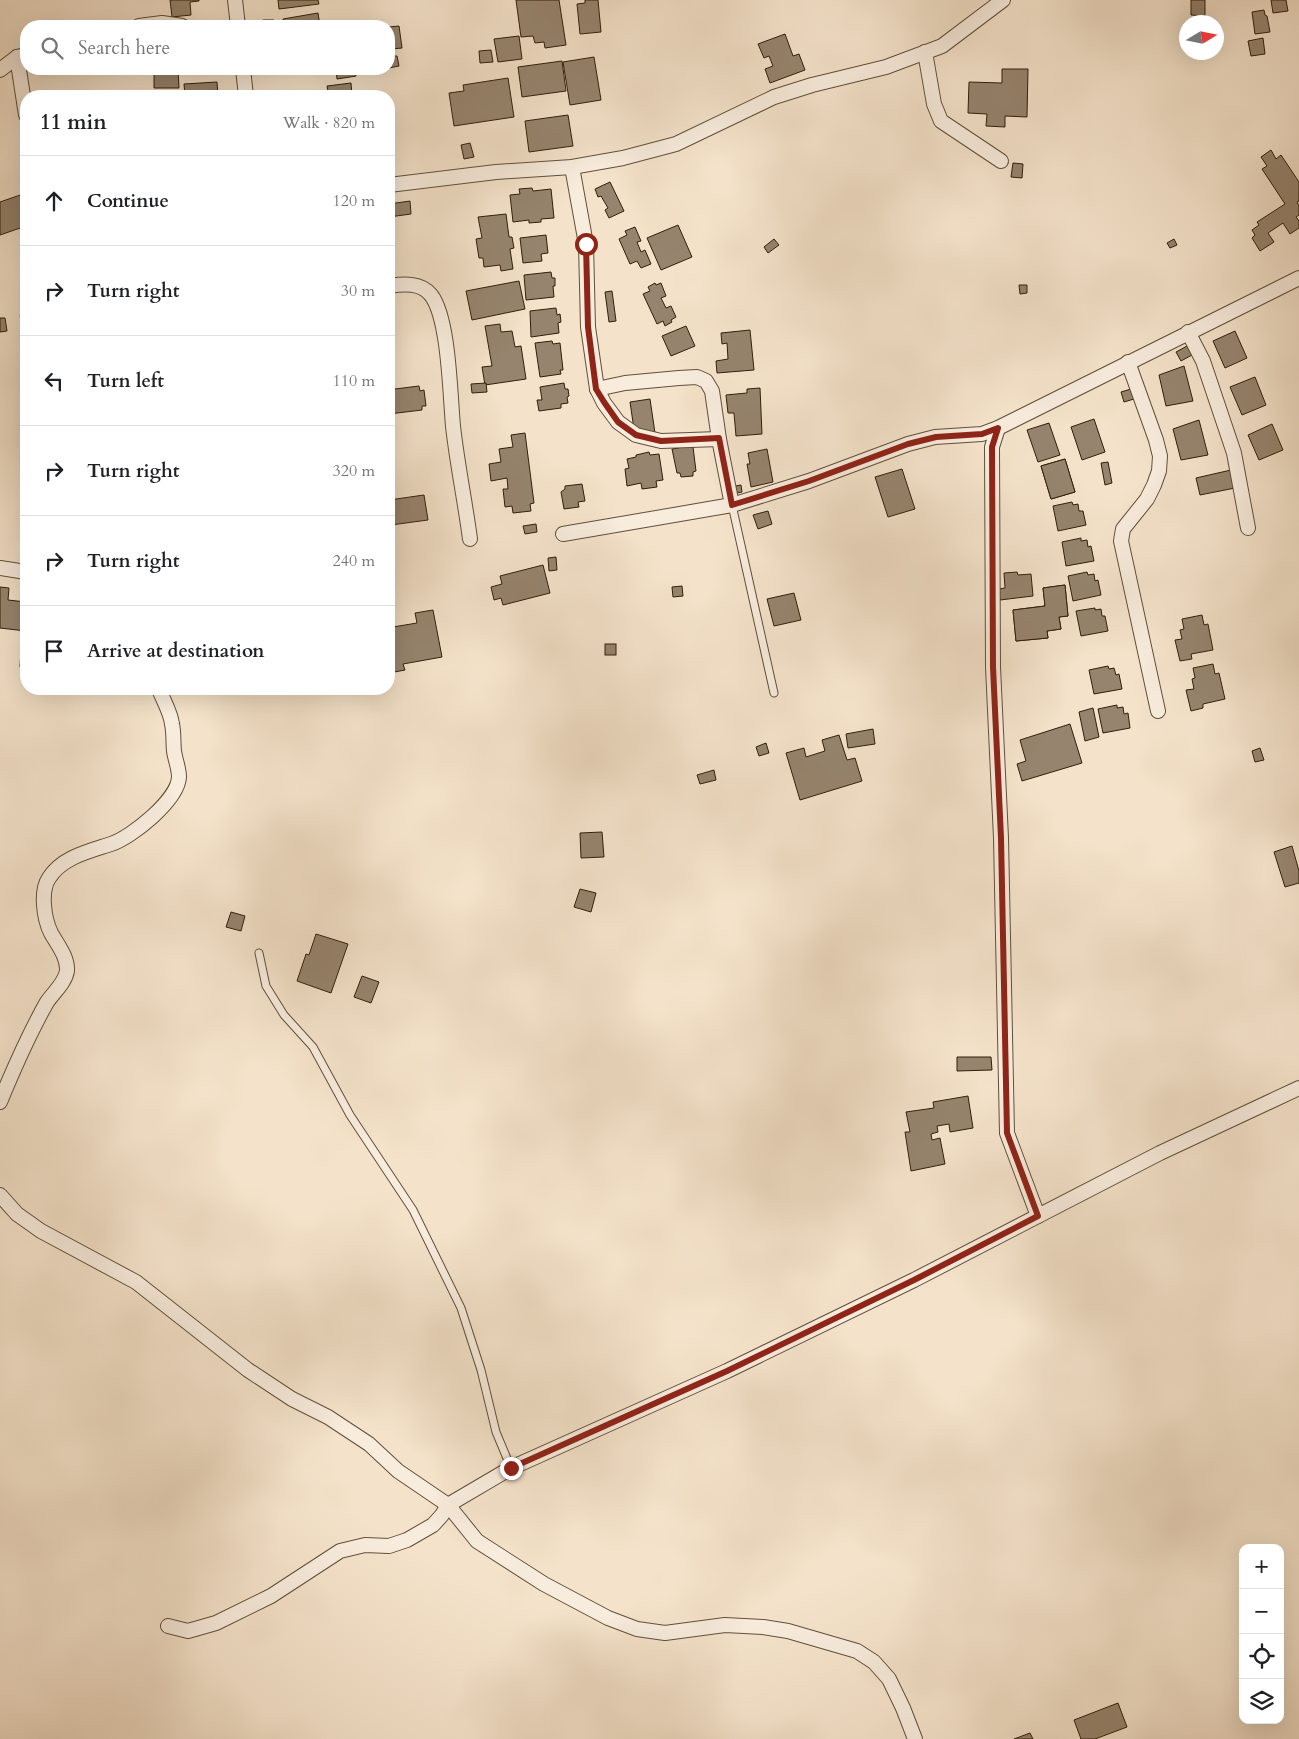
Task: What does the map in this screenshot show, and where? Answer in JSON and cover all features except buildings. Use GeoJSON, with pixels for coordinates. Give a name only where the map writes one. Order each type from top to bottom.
{"type":"FeatureCollection","features":[{"type":"Feature","properties":{"kind":"street"},"geometry":{"type":"LineString","coordinates":[[235,0],[237,20]]}},
{"type":"Feature","properties":{"kind":"street"},"geometry":{"type":"LineString","coordinates":[[395,184],[496,172],[572,167],[623,158],[676,144],[774,97],[812,85],[886,67],[942,46],[1003,0]]}},
{"type":"Feature","properties":{"kind":"street"},"geometry":{"type":"LineString","coordinates":[[925,52],[934,104],[942,121],[1001,161]]}},
{"type":"Feature","properties":{"kind":"street"},"geometry":{"type":"LineString","coordinates":[[0,70],[20,57]]}},
{"type":"Feature","properties":{"kind":"street"},"geometry":{"type":"LineString","coordinates":[[23,75],[24,90]]}},
{"type":"Feature","properties":{"kind":"street"},"geometry":{"type":"LineString","coordinates":[[244,75],[245,90]]}},
{"type":"Feature","properties":{"kind":"street"},"geometry":{"type":"LineString","coordinates":[[572,167],[586,244],[588,327],[596,389],[618,422],[636,435],[661,441],[719,438]]}},
{"type":"Feature","properties":{"kind":"street"},"geometry":{"type":"LineString","coordinates":[[563,534],[732,505],[809,481],[908,444],[936,437],[982,434],[998,428],[1299,278]]}},
{"type":"Feature","properties":{"kind":"street"},"geometry":{"type":"LineString","coordinates":[[395,285],[409,284],[422,287],[430,293],[436,302],[446,338],[454,427],[470,539]]}},
{"type":"Feature","properties":{"kind":"street"},"geometry":{"type":"LineString","coordinates":[[1188,332],[1203,361],[1234,453],[1248,528]]}},
{"type":"Feature","properties":{"kind":"street"},"geometry":{"type":"LineString","coordinates":[[1128,362],[1160,456],[1159,471],[1154,485],[1147,499],[1123,529],[1121,541],[1158,711]]}},
{"type":"Feature","properties":{"kind":"street"},"geometry":{"type":"LineString","coordinates":[[596,389],[625,383],[697,377],[706,381],[712,390],[732,505]]}},
{"type":"Feature","properties":{"kind":"street"},"geometry":{"type":"LineString","coordinates":[[998,428],[992,447],[993,667],[1001,838],[1007,1133],[1038,1216]]}},
{"type":"Feature","properties":{"kind":"street"},"geometry":{"type":"LineString","coordinates":[[0,568],[20,571]]}},
{"type":"Feature","properties":{"kind":"street"},"geometry":{"type":"LineString","coordinates":[[0,1102],[13,1070],[48,1002],[66,977],[67,968],[64,956],[50,930],[44,906],[43,890],[49,877],[79,854],[112,844],[143,826],[176,788],[179,777],[172,723],[161,695]]}},
{"type":"Feature","properties":{"kind":"street"},"geometry":{"type":"LineString","coordinates":[[168,1626],[188,1631],[216,1623],[271,1596],[340,1552],[365,1545],[389,1546],[407,1540],[433,1524],[448,1505],[511,1468],[727,1371],[914,1280],[1160,1153],[1299,1088]]}},
{"type":"Feature","properties":{"kind":"street"},"geometry":{"type":"LineString","coordinates":[[0,1196],[17,1214],[41,1231],[136,1282],[248,1370],[292,1398],[328,1417],[361,1439],[398,1471],[448,1505],[477,1541],[544,1584],[608,1618],[637,1629],[665,1632],[725,1625],[763,1627],[788,1631],[857,1651],[874,1662],[889,1679],[915,1739]]}},
{"type":"Feature","properties":{"kind":"lane"},"geometry":{"type":"LineString","coordinates":[[732,505],[774,693]]}},
{"type":"Feature","properties":{"kind":"lane"},"geometry":{"type":"LineString","coordinates":[[259,953],[266,986],[284,1015],[313,1048],[350,1115],[417,1219],[460,1308],[480,1370],[496,1432],[511,1468]]}},
{"type":"Feature","properties":{"kind":"route"},"geometry":{"type":"LineString","coordinates":[[511,1468],[727,1371],[914,1280],[1038,1216],[1007,1133],[1001,838],[993,667],[992,447],[998,428],[982,434],[936,437],[908,444],[809,481],[732,505],[719,438],[661,441],[636,435],[618,422],[596,389],[588,327],[586,244]]}}]}
